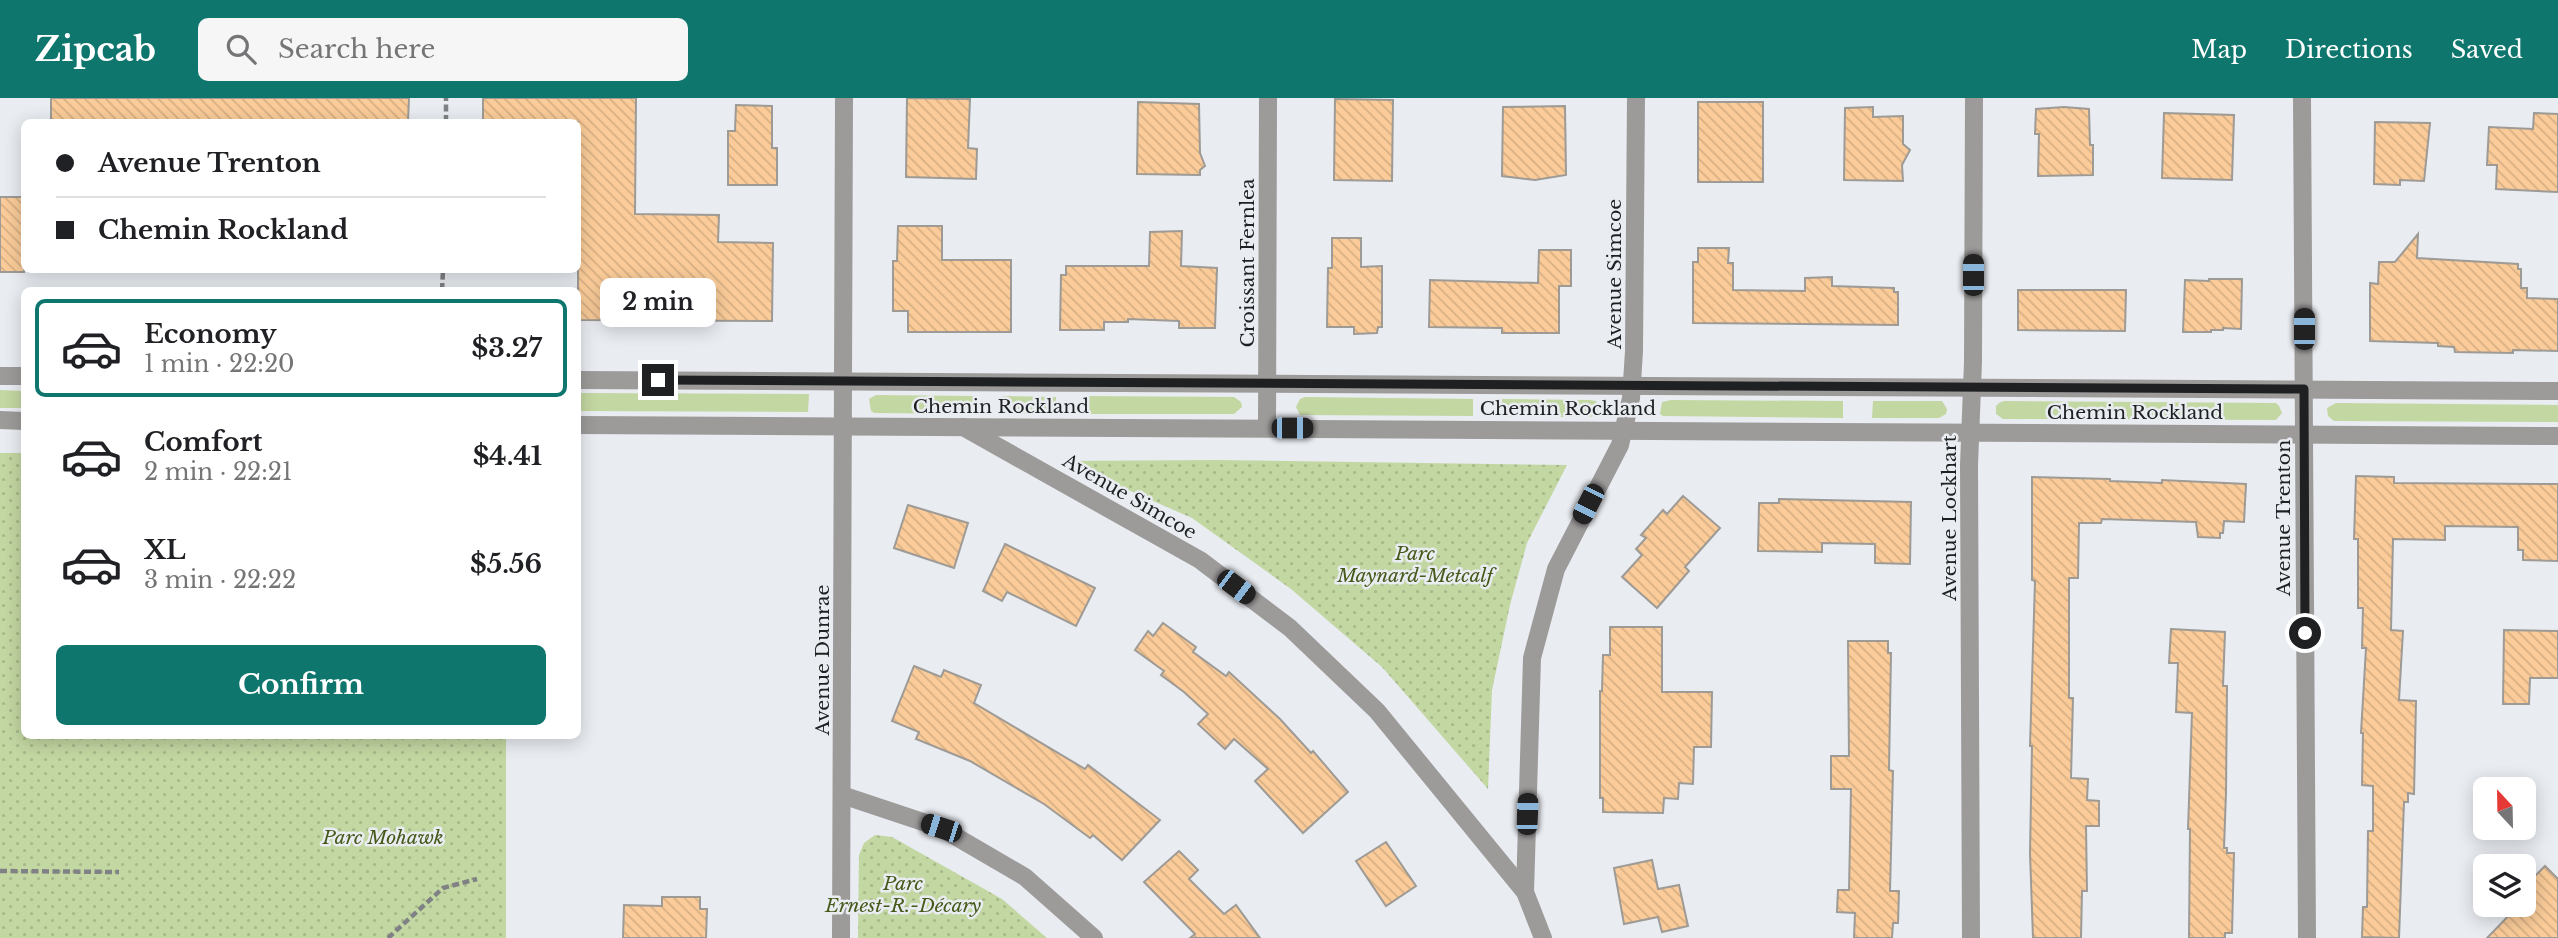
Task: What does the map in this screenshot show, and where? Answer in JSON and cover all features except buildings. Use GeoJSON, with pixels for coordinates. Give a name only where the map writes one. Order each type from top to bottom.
{"type":"FeatureCollection","features":[{"type":"Feature","properties":{"kind":"street"},"geometry":{"type":"LineString","coordinates":[[844,98],[844,382]]}},
{"type":"Feature","properties":{"kind":"street","name":"Croissant Fernlea"},"geometry":{"type":"LineString","coordinates":[[1267,428],[1268,98]]}},
{"type":"Feature","properties":{"kind":"street","name":"Avenue Simcoe"},"geometry":{"type":"LineString","coordinates":[[1525,892],[1532,658],[1556,569],[1616,455],[1626,429],[1632,386],[1636,98]]}},
{"type":"Feature","properties":{"kind":"street","name":"Avenue Lockhart"},"geometry":{"type":"LineString","coordinates":[[1970,938],[1974,98]]}},
{"type":"Feature","properties":{"kind":"street","name":"Avenue Trenton"},"geometry":{"type":"LineString","coordinates":[[2302,98],[2307,938]]}},
{"type":"Feature","properties":{"kind":"street"},"geometry":{"type":"LineString","coordinates":[[0,376],[21,376]]}},
{"type":"Feature","properties":{"kind":"street","name":"Chemin Rockland"},"geometry":{"type":"LineString","coordinates":[[581,380],[2558,391]]}},
{"type":"Feature","properties":{"kind":"street","name":"Avenue Dunrae"},"geometry":{"type":"LineString","coordinates":[[841,938],[844,382]]}},
{"type":"Feature","properties":{"kind":"street"},"geometry":{"type":"LineString","coordinates":[[0,420],[21,421]]}},
{"type":"Feature","properties":{"kind":"street","name":"Chemin Rockland"},"geometry":{"type":"LineString","coordinates":[[581,425],[2558,436]]}},
{"type":"Feature","properties":{"kind":"street","name":"Avenue Simcoe"},"geometry":{"type":"LineString","coordinates":[[962,426],[1200,560],[1290,628],[1377,712],[1525,892],[1543,938]]}},
{"type":"Feature","properties":{"kind":"street"},"geometry":{"type":"LineString","coordinates":[[842,795],[941,828],[1025,877],[1094,938]]}},
{"type":"Feature","properties":{"kind":"path"},"geometry":{"type":"LineString","coordinates":[[446,98],[446,119]]}},
{"type":"Feature","properties":{"kind":"path"},"geometry":{"type":"LineString","coordinates":[[0,871],[120,872]]}},
{"type":"Feature","properties":{"kind":"path"},"geometry":{"type":"LineString","coordinates":[[388,938],[443,888],[477,880]]}},
{"type":"Feature","properties":{"kind":"green space"},"geometry":{"type":"Polygon","coordinates":[[[0,390],[21,391],[21,408],[0,408],[0,390]]]}},
{"type":"Feature","properties":{"kind":"green space"},"geometry":{"type":"Polygon","coordinates":[[[581,393],[809,394],[808,412],[581,411],[581,393]]]}},
{"type":"Feature","properties":{"kind":"green space"},"geometry":{"type":"Polygon","coordinates":[[[876,395],[973,396],[974,414],[874,413],[871,411],[869,399],[876,395]]]}},
{"type":"Feature","properties":{"kind":"green space"},"geometry":{"type":"Polygon","coordinates":[[[1002,396],[1056,397],[1056,414],[1002,413],[1002,396]]]}},
{"type":"Feature","properties":{"kind":"green space"},"geometry":{"type":"Polygon","coordinates":[[[1084,396],[1234,397],[1241,402],[1242,407],[1234,414],[1085,414],[1084,396]]]}},
{"type":"Feature","properties":{"kind":"green space"},"geometry":{"type":"Polygon","coordinates":[[[1300,399],[1473,399],[1473,416],[1300,415],[1296,407],[1300,399]]]}},
{"type":"Feature","properties":{"kind":"green space"},"geometry":{"type":"Polygon","coordinates":[[[1502,399],[1589,400],[1596,401],[1599,408],[1594,416],[1588,417],[1501,417],[1502,399]]]}},
{"type":"Feature","properties":{"kind":"green space"},"geometry":{"type":"Polygon","coordinates":[[[1843,401],[1843,418],[1663,416],[1660,414],[1662,402],[1843,401]]]}},
{"type":"Feature","properties":{"kind":"green space"},"geometry":{"type":"Polygon","coordinates":[[[1873,401],[1942,401],[1947,409],[1946,414],[1939,418],[1872,418],[1873,401]]]}},
{"type":"Feature","properties":{"kind":"green space"},"geometry":{"type":"Polygon","coordinates":[[[2004,401],[2276,403],[2282,413],[2276,420],[2003,419],[1996,414],[1996,406],[2004,401]]]}},
{"type":"Feature","properties":{"kind":"green space"},"geometry":{"type":"Polygon","coordinates":[[[2336,403],[2558,405],[2558,422],[2334,421],[2328,416],[2327,408],[2336,403]]]}},
{"type":"Feature","properties":{"kind":"green space","name":"Parc Mohawk"},"geometry":{"type":"Polygon","coordinates":[[[0,453],[21,453],[21,739],[506,739],[506,938],[0,938],[0,453]]]}},
{"type":"Feature","properties":{"kind":"green space","name":"Parc Maynard-Metcalf"},"geometry":{"type":"Polygon","coordinates":[[[1216,460],[1567,465],[1527,543],[1510,605],[1492,690],[1488,789],[1382,667],[1291,589],[1192,518],[1062,461],[1216,460]]]}},
{"type":"Feature","properties":{"kind":"green space","name":"Parc Ernest-R.-Décary"},"geometry":{"type":"Polygon","coordinates":[[[875,835],[892,837],[1002,899],[1047,938],[858,938],[859,855],[864,843],[875,835]]]}},
{"type":"Feature","properties":{"kind":"route"},"geometry":{"type":"LineString","coordinates":[[658,380],[2304,389],[2305,633]]}}]}
